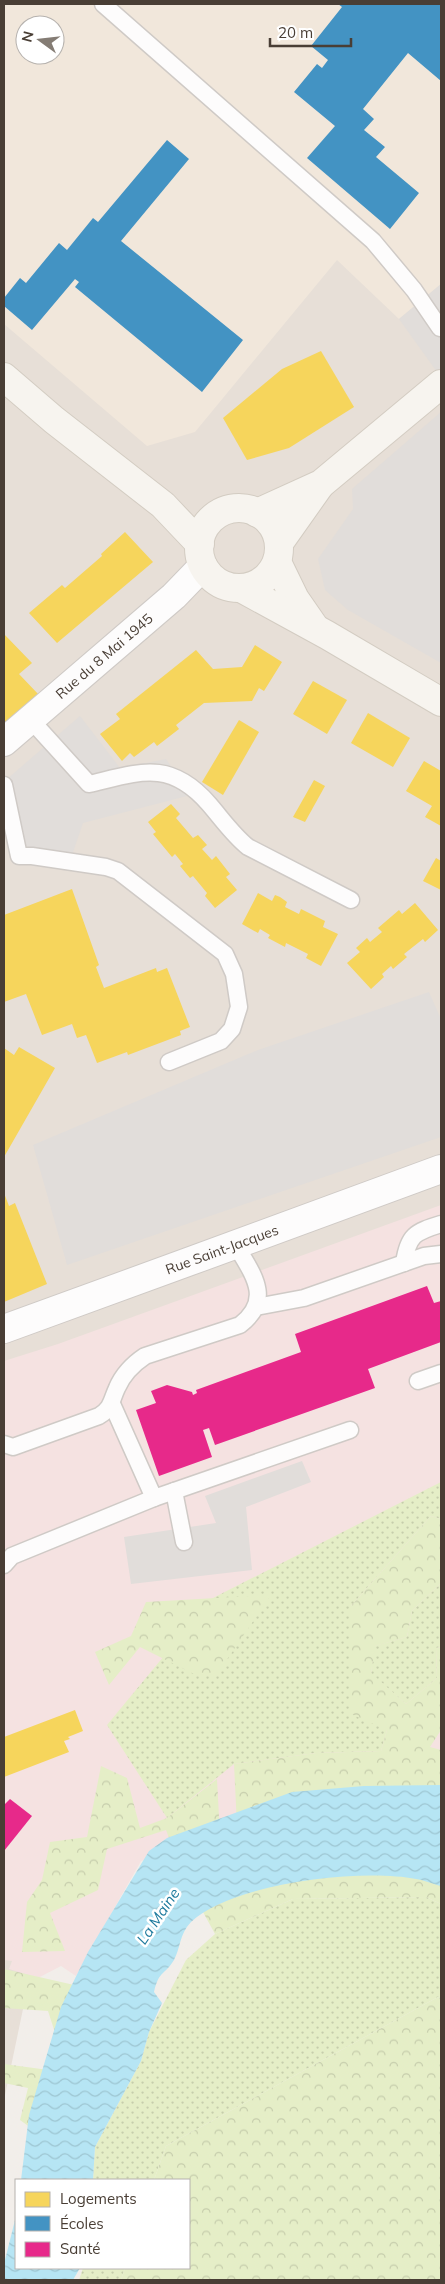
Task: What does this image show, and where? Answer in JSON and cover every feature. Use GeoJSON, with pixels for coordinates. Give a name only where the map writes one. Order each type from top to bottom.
{"type":"FeatureCollection","features":[{"type":"Feature","properties":{"kind":"main road"},"geometry":{"type":"LineString","coordinates":[[4,377],[54,420],[163,505],[201,555],[218,583],[241,588],[441,702]]}},
{"type":"Feature","properties":{"kind":"main road"},"geometry":{"type":"LineString","coordinates":[[257,513],[321,484],[441,384]]}},
{"type":"Feature","properties":{"kind":"main road"},"geometry":{"type":"LineString","coordinates":[[241,588],[262,581],[272,571],[278,553],[321,484]]}},
{"type":"Feature","properties":{"kind":"main road"},"geometry":{"type":"LineString","coordinates":[[163,505],[216,515],[244,508],[268,520],[295,599],[317,630]]}},
{"type":"Feature","properties":{"kind":"main road"},"geometry":{"type":"LineString","coordinates":[[201,555],[205,528],[216,515]]}},
{"type":"Feature","properties":{"kind":"street","name":"Rue du 8 Mai 1945"},"geometry":{"type":"LineString","coordinates":[[4,742],[174,596],[201,555]]}},
{"type":"Feature","properties":{"kind":"street","name":"Rue Saint-Jacques"},"geometry":{"type":"LineString","coordinates":[[4,1330],[235,1244],[308,1220],[441,1169]]}},
{"type":"Feature","properties":{"kind":"lane"},"geometry":{"type":"LineString","coordinates":[[103,4],[373,241],[414,290],[440,328]]}},
{"type":"Feature","properties":{"kind":"lane"},"geometry":{"type":"LineString","coordinates":[[30,719],[89,784],[146,771],[182,780],[193,786],[238,839],[248,847],[351,900]]}},
{"type":"Feature","properties":{"kind":"lane"},"geometry":{"type":"LineString","coordinates":[[4,785],[19,856],[32,856],[106,867],[118,871],[224,954],[234,974],[239,1007],[232,1029],[221,1041],[169,1062]]}},
{"type":"Feature","properties":{"kind":"lane"},"geometry":{"type":"LineString","coordinates":[[404,1263],[410,1237],[425,1229],[441,1224]]}},
{"type":"Feature","properties":{"kind":"lane"},"geometry":{"type":"LineString","coordinates":[[4,1444],[12,1447],[108,1411],[122,1378],[133,1364],[145,1356],[240,1325],[256,1307],[259,1290],[235,1244]]}},
{"type":"Feature","properties":{"kind":"lane"},"geometry":{"type":"LineString","coordinates":[[256,1307],[304,1298],[424,1256],[441,1254]]}},
{"type":"Feature","properties":{"kind":"lane"},"geometry":{"type":"LineString","coordinates":[[418,1381],[441,1373]]}},
{"type":"Feature","properties":{"kind":"lane"},"geometry":{"type":"LineString","coordinates":[[112,1404],[154,1498]]}},
{"type":"Feature","properties":{"kind":"lane"},"geometry":{"type":"LineString","coordinates":[[4,1565],[12,1556],[154,1498],[350,1430]]}},
{"type":"Feature","properties":{"kind":"lane"},"geometry":{"type":"LineString","coordinates":[[174,1491],[184,1542]]}},
{"type":"Feature","properties":{"kind":"shaded area"},"geometry":{"type":"Polygon","coordinates":[[[4,4],[441,4],[441,1482],[74,1765],[4,2100],[4,4]]]}},
{"type":"Feature","properties":{"kind":"shaded area"},"geometry":{"type":"Polygon","coordinates":[[[4,4],[441,4],[441,284],[399,319],[337,260],[195,432],[147,446],[4,324],[4,4]]]}},
{"type":"Feature","properties":{"kind":"shaded area"},"geometry":{"type":"Polygon","coordinates":[[[441,284],[441,369],[437,372],[399,319],[441,284]]]}},
{"type":"Feature","properties":{"kind":"shaded area"},"geometry":{"type":"Polygon","coordinates":[[[441,412],[441,663],[348,610],[325,590],[318,559],[353,509],[352,489],[441,412]]]}},
{"type":"Feature","properties":{"kind":"shaded area"},"geometry":{"type":"Polygon","coordinates":[[[80,716],[120,768],[166,759],[191,795],[83,823],[71,858],[25,846],[6,780],[80,716]]]}},
{"type":"Feature","properties":{"kind":"shaded area"},"geometry":{"type":"Polygon","coordinates":[[[429,992],[441,1019],[441,1137],[67,1265],[33,1145],[258,1050],[429,992]]]}},
{"type":"Feature","properties":{"kind":"shaded area"},"geometry":{"type":"Polygon","coordinates":[[[441,1205],[441,1785],[141,1861],[76,1976],[61,1966],[38,1978],[9,1969],[12,1961],[4,1960],[4,1361],[58,1344],[441,1205]]]}},
{"type":"Feature","properties":{"kind":"shaded area"},"geometry":{"type":"Polygon","coordinates":[[[302,1461],[311,1482],[246,1507],[252,1570],[131,1584],[124,1537],[216,1523],[205,1496],[302,1461]]]}},
{"type":"Feature","properties":{"kind":"green space"},"geometry":{"type":"Polygon","coordinates":[[[441,1482],[441,1519],[431,1516],[351,1606],[387,1730],[381,1751],[316,1753],[234,1764],[167,1818],[107,1725],[211,1599],[441,1482]]]}},
{"type":"Feature","properties":{"kind":"green space"},"geometry":{"type":"Polygon","coordinates":[[[431,1516],[441,1519],[441,1583],[412,1611],[407,1637],[375,1646],[371,1673],[406,1704],[437,1678],[436,1648],[441,1647],[441,1730],[430,1747],[441,1750],[441,1904],[426,1897],[293,1899],[215,1934],[191,1890],[239,1867],[234,1764],[316,1753],[381,1751],[387,1730],[351,1714],[351,1606],[431,1516]]]}},
{"type":"Feature","properties":{"kind":"green space"},"geometry":{"type":"Polygon","coordinates":[[[441,1583],[441,1647],[436,1648],[437,1678],[406,1704],[371,1674],[374,1646],[407,1637],[412,1611],[441,1583]]]}},
{"type":"Feature","properties":{"kind":"green space"},"geometry":{"type":"Polygon","coordinates":[[[271,1595],[217,1674],[196,1675],[140,1647],[109,1685],[95,1652],[131,1636],[146,1602],[271,1595]]]}},
{"type":"Feature","properties":{"kind":"green space"},"geometry":{"type":"Polygon","coordinates":[[[101,1766],[127,1778],[140,1828],[167,1818],[217,1779],[220,1835],[172,1846],[166,1830],[107,1849],[98,1890],[50,1913],[65,1951],[22,1952],[27,1902],[42,1880],[50,1842],[87,1837],[101,1766]]]}},
{"type":"Feature","properties":{"kind":"green space"},"geometry":{"type":"Polygon","coordinates":[[[426,1897],[441,1904],[441,1998],[438,1997],[166,2146],[154,2179],[93,2179],[95,2147],[141,2061],[149,2032],[186,1960],[215,1934],[293,1899],[426,1897]]]}},
{"type":"Feature","properties":{"kind":"green space"},"geometry":{"type":"Polygon","coordinates":[[[4,1969],[83,1987],[61,2051],[48,2011],[4,2008],[4,1969]]]}},
{"type":"Feature","properties":{"kind":"green space"},"geometry":{"type":"Polygon","coordinates":[[[438,1997],[441,1998],[441,2280],[121,2280],[125,2269],[190,2269],[190,2179],[154,2179],[166,2146],[438,1997]]]}},
{"type":"Feature","properties":{"kind":"green space"},"geometry":{"type":"Polygon","coordinates":[[[4,2064],[71,2073],[49,2141],[20,2120],[28,2088],[4,2083],[4,2064]]]}},
{"type":"Feature","properties":{"kind":"green space"},"geometry":{"type":"Polygon","coordinates":[[[83,2269],[125,2269],[121,2280],[79,2280],[83,2269]]]}},
{"type":"Feature","properties":{"kind":"water","name":"La Maine"},"geometry":{"type":"Polygon","coordinates":[[[441,1785],[441,1886],[392,1876],[331,1877],[266,1888],[236,1897],[210,1909],[191,1922],[182,1936],[174,1960],[158,1980],[154,1992],[162,2003],[149,2032],[141,2061],[95,2147],[93,2179],[21,2179],[29,2115],[61,2007],[88,1952],[149,1851],[167,1838],[292,1792],[364,1786],[441,1785]]]}},
{"type":"Feature","properties":{"kind":"water"},"geometry":{"type":"Polygon","coordinates":[[[15,2220],[15,2269],[79,2269],[73,2280],[4,2280],[4,2264],[15,2220]]]}},
{"type":"Feature","properties":{"kind":"building: Logements"},"geometry":{"type":"Polygon","coordinates":[[[321,351],[354,407],[289,448],[247,460],[223,418],[282,369],[321,351]]]}},
{"type":"Feature","properties":{"kind":"building: Logements"},"geometry":{"type":"Polygon","coordinates":[[[125,532],[153,562],[57,643],[29,613],[62,585],[65,588],[102,556],[101,554],[125,532]]]}},
{"type":"Feature","properties":{"kind":"building: Logements"},"geometry":{"type":"Polygon","coordinates":[[[4,634],[32,663],[19,674],[39,695],[4,724],[4,634]]]}},
{"type":"Feature","properties":{"kind":"building: Logements"},"geometry":{"type":"Polygon","coordinates":[[[255,645],[282,662],[264,691],[259,688],[252,701],[204,703],[176,725],[179,729],[157,746],[154,742],[134,757],[130,753],[122,761],[100,734],[120,719],[116,714],[196,650],[213,669],[242,667],[255,645]]]}},
{"type":"Feature","properties":{"kind":"building: Logements"},"geometry":{"type":"Polygon","coordinates":[[[313,681],[347,700],[327,734],[293,714],[313,681]]]}},
{"type":"Feature","properties":{"kind":"building: Logements"},"geometry":{"type":"Polygon","coordinates":[[[368,713],[410,738],[393,767],[351,743],[368,713]]]}},
{"type":"Feature","properties":{"kind":"building: Logements"},"geometry":{"type":"Polygon","coordinates":[[[239,720],[259,732],[223,795],[202,782],[239,720]]]}},
{"type":"Feature","properties":{"kind":"building: Logements"},"geometry":{"type":"Polygon","coordinates":[[[424,761],[441,771],[441,826],[425,817],[432,806],[406,791],[424,761]]]}},
{"type":"Feature","properties":{"kind":"building: Logements"},"geometry":{"type":"Polygon","coordinates":[[[314,780],[325,786],[305,822],[293,817],[314,780]]]}},
{"type":"Feature","properties":{"kind":"building: Logements"},"geometry":{"type":"Polygon","coordinates":[[[171,804],[180,814],[176,818],[193,838],[198,835],[207,845],[202,849],[212,860],[216,856],[230,874],[226,877],[237,890],[215,908],[205,896],[207,893],[193,876],[190,878],[180,866],[183,864],[175,854],[172,857],[153,834],[156,832],[148,822],[171,804]]]}},
{"type":"Feature","properties":{"kind":"building: Logements"},"geometry":{"type":"Polygon","coordinates":[[[436,858],[441,861],[441,890],[423,881],[436,858]]]}},
{"type":"Feature","properties":{"kind":"building: Logements"},"geometry":{"type":"Polygon","coordinates":[[[72,889],[99,965],[96,967],[104,988],[156,968],[157,972],[167,968],[190,1027],[180,1031],[181,1035],[128,1055],[127,1052],[97,1063],[86,1035],[77,1038],[72,1024],[42,1035],[26,994],[4,1002],[4,915],[72,889]]]}},
{"type":"Feature","properties":{"kind":"building: Logements"},"geometry":{"type":"Polygon","coordinates":[[[258,893],[272,901],[275,895],[280,897],[287,902],[285,907],[299,914],[301,909],[325,921],[323,927],[338,934],[321,966],[306,958],[308,954],[286,943],[285,947],[268,938],[270,935],[260,929],[258,933],[242,924],[258,893]]]}},
{"type":"Feature","properties":{"kind":"building: Logements"},"geometry":{"type":"Polygon","coordinates":[[[415,903],[438,930],[425,942],[423,939],[404,954],[407,957],[393,969],[391,966],[382,974],[384,977],[371,989],[347,963],[360,952],[356,948],[367,938],[370,942],[382,932],[378,928],[399,910],[402,914],[415,903]]]}},
{"type":"Feature","properties":{"kind":"building: Logements"},"geometry":{"type":"Polygon","coordinates":[[[19,1047],[55,1068],[4,1157],[4,1048],[14,1055],[19,1047]]]}},
{"type":"Feature","properties":{"kind":"building: Logements"},"geometry":{"type":"Polygon","coordinates":[[[4,1193],[9,1206],[15,1203],[47,1284],[4,1302],[4,1193]]]}},
{"type":"Feature","properties":{"kind":"building: Logements"},"geometry":{"type":"Polygon","coordinates":[[[75,1710],[83,1731],[68,1737],[70,1739],[64,1741],[69,1752],[4,1777],[4,1737],[75,1710]]]}},
{"type":"Feature","properties":{"kind":"building: Écoles"},"geometry":{"type":"Polygon","coordinates":[[[338,4],[441,4],[441,81],[408,53],[363,109],[374,119],[364,130],[385,147],[376,157],[419,193],[390,229],[307,158],[335,126],[294,92],[317,64],[322,68],[328,60],[311,46],[342,7],[338,4]]]}},
{"type":"Feature","properties":{"kind":"building: Écoles"},"geometry":{"type":"Polygon","coordinates":[[[167,140],[189,159],[121,241],[243,340],[202,392],[75,287],[79,282],[75,279],[32,330],[4,306],[4,298],[20,278],[26,283],[59,243],[67,250],[93,218],[98,222],[167,140]]]}},
{"type":"Feature","properties":{"kind":"building: Santé"},"geometry":{"type":"Polygon","coordinates":[[[427,1286],[434,1303],[441,1301],[441,1342],[368,1369],[375,1388],[215,1445],[209,1428],[203,1430],[212,1457],[159,1476],[136,1410],[156,1403],[151,1391],[167,1385],[192,1392],[193,1395],[197,1393],[196,1390],[301,1352],[295,1334],[427,1286]]]}},
{"type":"Feature","properties":{"kind":"building: Santé"},"geometry":{"type":"Polygon","coordinates":[[[10,1799],[32,1816],[4,1851],[4,1805],[10,1799]]]}}]}
